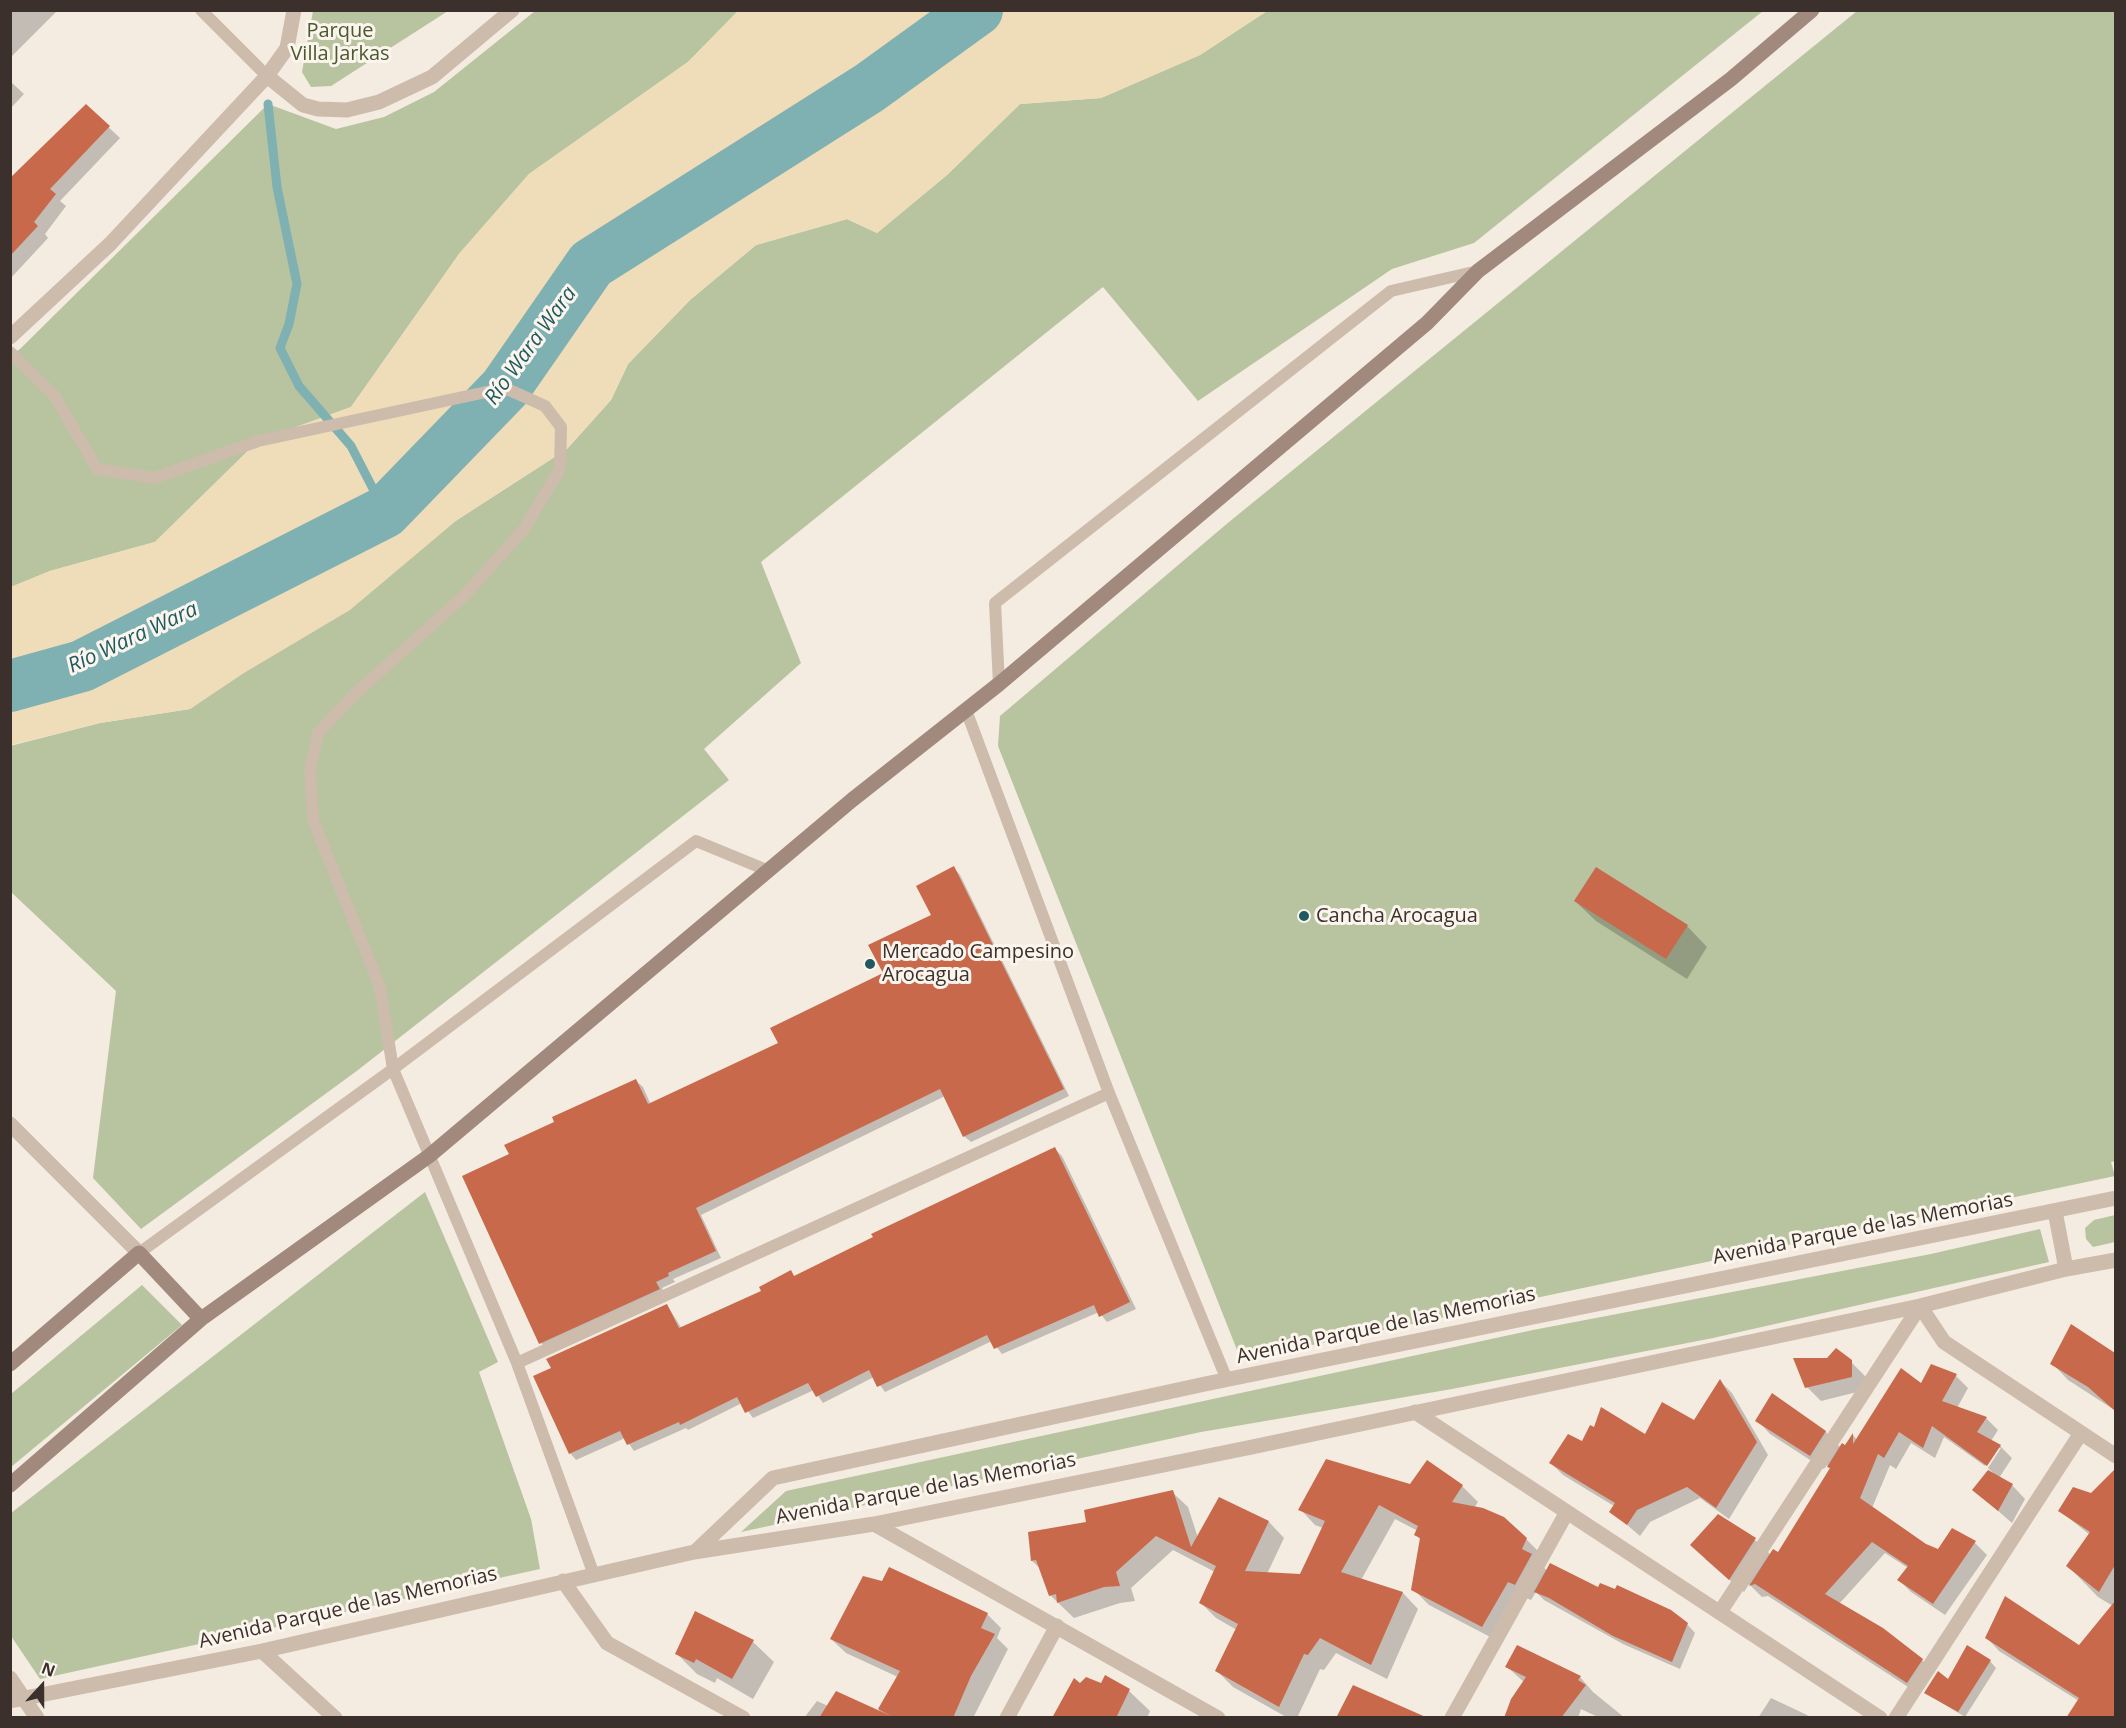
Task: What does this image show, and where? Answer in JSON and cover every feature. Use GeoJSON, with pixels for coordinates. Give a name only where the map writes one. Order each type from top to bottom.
{"type":"FeatureCollection","features":[{"type":"Feature","properties":{"kind":"street"},"geometry":{"type":"LineString","coordinates":[[10,337],[110,244],[267,76],[287,48],[294,10]]}},
{"type":"Feature","properties":{"kind":"street"},"geometry":{"type":"LineString","coordinates":[[267,76],[303,105],[318,109],[347,110],[379,102],[432,77],[512,10]]}},
{"type":"Feature","properties":{"kind":"street"},"geometry":{"type":"LineString","coordinates":[[10,1485],[201,1319],[429,1156],[852,800],[999,684],[1426,323],[1478,272],[1731,79],[1812,10]]}},
{"type":"Feature","properties":{"kind":"street"},"geometry":{"type":"LineString","coordinates":[[10,1124],[139,1253],[201,1319]]}},
{"type":"Feature","properties":{"kind":"street","name":"Avenida Parque de las Memorias"},"geometry":{"type":"LineString","coordinates":[[694,1552],[773,1478],[1227,1380],[2115,1198]]}},
{"type":"Feature","properties":{"kind":"street"},"geometry":{"type":"LineString","coordinates":[[2055,1211],[2066,1269]]}},
{"type":"Feature","properties":{"kind":"street"},"geometry":{"type":"LineString","coordinates":[[10,1364],[139,1253]]}},
{"type":"Feature","properties":{"kind":"street","name":"Avenida Parque de las Memorias"},"geometry":{"type":"LineString","coordinates":[[17,1699],[262,1651],[694,1552],[874,1524],[1415,1412],[1920,1306],[2066,1269],[2115,1260]]}},
{"type":"Feature","properties":{"kind":"street"},"geometry":{"type":"LineString","coordinates":[[1720,1612],[1920,1306],[1944,1342],[2115,1456]]}},
{"type":"Feature","properties":{"kind":"street"},"geometry":{"type":"LineString","coordinates":[[1415,1412],[1880,1718]]}},
{"type":"Feature","properties":{"kind":"street"},"geometry":{"type":"LineString","coordinates":[[1896,1718],[2081,1433]]}},
{"type":"Feature","properties":{"kind":"street"},"geometry":{"type":"LineString","coordinates":[[1452,1718],[1567,1512]]}},
{"type":"Feature","properties":{"kind":"street"},"geometry":{"type":"LineString","coordinates":[[874,1524],[1218,1718]]}},
{"type":"Feature","properties":{"kind":"street"},"geometry":{"type":"LineString","coordinates":[[563,1581],[607,1643],[743,1718]]}},
{"type":"Feature","properties":{"kind":"street"},"geometry":{"type":"LineString","coordinates":[[1007,1718],[1057,1626]]}},
{"type":"Feature","properties":{"kind":"street"},"geometry":{"type":"LineString","coordinates":[[262,1651],[334,1718]]}},
{"type":"Feature","properties":{"kind":"street"},"geometry":{"type":"LineString","coordinates":[[10,1678],[17,1699],[37,1718]]}},
{"type":"Feature","properties":{"kind":"lane"},"geometry":{"type":"LineString","coordinates":[[201,10],[267,76]]}},
{"type":"Feature","properties":{"kind":"lane"},"geometry":{"type":"LineString","coordinates":[[999,684],[995,603],[1391,291],[1478,272]]}},
{"type":"Feature","properties":{"kind":"lane"},"geometry":{"type":"LineString","coordinates":[[10,352],[54,394],[97,469],[154,478],[258,441],[505,388],[545,406],[561,427],[560,469],[524,529],[464,596],[356,693],[318,733],[310,770],[313,820],[380,987],[393,1069],[517,1363],[594,1575]]}},
{"type":"Feature","properties":{"kind":"lane"},"geometry":{"type":"LineString","coordinates":[[966,710],[1109,1093],[1227,1380]]}},
{"type":"Feature","properties":{"kind":"lane"},"geometry":{"type":"LineString","coordinates":[[139,1253],[393,1069],[696,841],[769,871]]}},
{"type":"Feature","properties":{"kind":"lane"},"geometry":{"type":"LineString","coordinates":[[517,1363],[1109,1093]]}},
{"type":"Feature","properties":{"kind":"green space","name":"Parque Villa Jarkas"},"geometry":{"type":"Polygon","coordinates":[[[313,10],[448,11],[331,86],[311,87],[302,72],[313,10]]]}},
{"type":"Feature","properties":{"kind":"green space"},"geometry":{"type":"Polygon","coordinates":[[[535,11],[738,11],[688,62],[529,174],[459,254],[351,407],[258,441],[155,542],[50,571],[11,587],[11,355],[20,349],[268,104],[336,129],[384,117],[434,92],[535,11]]]}},
{"type":"Feature","properties":{"kind":"green space"},"geometry":{"type":"Polygon","coordinates":[[[1267,11],[1763,11],[1474,243],[1392,269],[1198,401],[1103,287],[761,562],[801,663],[704,749],[729,780],[358,1070],[141,1229],[93,1178],[116,991],[11,892],[10,746],[100,723],[190,709],[457,520],[567,449],[611,400],[628,364],[690,300],[756,245],[847,219],[877,233],[947,175],[1020,104],[1101,98],[1200,55],[1267,11]]]}},
{"type":"Feature","properties":{"kind":"green space"},"geometry":{"type":"Polygon","coordinates":[[[1857,11],[2115,11],[2116,1161],[2111,1162],[2115,1176],[1241,1360],[998,746],[1000,716],[1229,522],[1857,11]]]}},
{"type":"Feature","properties":{"kind":"green space"},"geometry":{"type":"Polygon","coordinates":[[[425,1192],[498,1362],[479,1372],[531,1519],[540,1569],[40,1679],[11,1636],[11,1513],[425,1192]]]}},
{"type":"Feature","properties":{"kind":"green space"},"geometry":{"type":"Polygon","coordinates":[[[2115,1215],[2115,1242],[2093,1247],[2086,1239],[2085,1228],[2094,1220],[2115,1215]]]}},
{"type":"Feature","properties":{"kind":"green space"},"geometry":{"type":"Polygon","coordinates":[[[2040,1229],[2049,1262],[1713,1338],[1452,1389],[1201,1432],[741,1532],[786,1491],[1533,1330],[1931,1254],[2040,1229]]]}},
{"type":"Feature","properties":{"kind":"green space"},"geometry":{"type":"Polygon","coordinates":[[[142,1285],[182,1325],[11,1467],[11,1394],[142,1285]]]}},
{"type":"Feature","properties":{"kind":"sand"},"geometry":{"type":"Polygon","coordinates":[[[738,11],[1267,11],[1200,55],[1101,98],[1020,104],[947,175],[877,233],[847,219],[756,245],[690,300],[628,364],[611,400],[567,449],[457,520],[350,610],[244,673],[190,709],[100,723],[11,745],[11,587],[50,571],[155,542],[258,441],[351,407],[459,254],[529,174],[688,62],[738,11]]]}},
{"type":"Feature","properties":{"kind":"building"},"geometry":{"type":"Polygon","coordinates":[[[86,104],[110,126],[50,189],[56,194],[34,222],[38,226],[10,256],[10,178],[86,104]]]}},
{"type":"Feature","properties":{"kind":"building"},"geometry":{"type":"Polygon","coordinates":[[[954,866],[1064,1089],[963,1137],[940,1089],[696,1208],[716,1251],[668,1273],[669,1276],[656,1282],[660,1289],[539,1344],[462,1176],[509,1154],[504,1145],[554,1122],[552,1117],[636,1079],[648,1104],[778,1043],[770,1028],[883,973],[868,945],[931,915],[916,886],[954,866]]]}},
{"type":"Feature","properties":{"kind":"building"},"geometry":{"type":"Polygon","coordinates":[[[1596,867],[1688,925],[1666,959],[1574,901],[1596,867]]]}},
{"type":"Feature","properties":{"kind":"building"},"geometry":{"type":"Polygon","coordinates":[[[1055,1147],[1130,1302],[1099,1317],[1094,1305],[994,1349],[987,1335],[877,1387],[869,1370],[816,1397],[808,1383],[745,1413],[737,1397],[680,1425],[679,1422],[627,1445],[620,1431],[569,1454],[533,1376],[551,1368],[546,1359],[667,1304],[679,1328],[761,1291],[759,1287],[791,1270],[794,1276],[873,1237],[871,1234],[1055,1147]]]}},
{"type":"Feature","properties":{"kind":"building"},"geometry":{"type":"Polygon","coordinates":[[[2071,1324],[2115,1353],[2115,1411],[2088,1387],[2050,1364],[2071,1324]]]}},
{"type":"Feature","properties":{"kind":"building"},"geometry":{"type":"Polygon","coordinates":[[[1836,1348],[1852,1360],[1852,1377],[1805,1388],[1793,1358],[1827,1358],[1836,1348]]]}},
{"type":"Feature","properties":{"kind":"building"},"geometry":{"type":"Polygon","coordinates":[[[1931,1364],[1957,1374],[1942,1401],[1987,1417],[1977,1432],[2001,1445],[1987,1466],[1932,1426],[1923,1448],[1899,1432],[1884,1458],[1878,1454],[1860,1498],[1926,1544],[1938,1549],[1952,1528],[1976,1541],[1933,1604],[1897,1580],[1908,1566],[1872,1542],[1825,1594],[1883,1628],[1923,1659],[1907,1683],[1755,1584],[1749,1586],[1773,1549],[1778,1552],[1830,1468],[1827,1467],[1842,1443],[1845,1445],[1853,1433],[1853,1444],[1901,1368],[1921,1383],[1931,1364]]]}},
{"type":"Feature","properties":{"kind":"building"},"geometry":{"type":"Polygon","coordinates":[[[1720,1379],[1757,1442],[1716,1508],[1687,1487],[1637,1510],[1627,1525],[1609,1512],[1615,1503],[1549,1463],[1568,1434],[1582,1441],[1590,1425],[1594,1427],[1601,1407],[1645,1434],[1662,1402],[1694,1420],[1720,1379]]]}},
{"type":"Feature","properties":{"kind":"building"},"geometry":{"type":"Polygon","coordinates":[[[1772,1393],[1826,1431],[1810,1456],[1755,1421],[1772,1393]]]}},
{"type":"Feature","properties":{"kind":"building"},"geometry":{"type":"Polygon","coordinates":[[[1326,1459],[1410,1484],[1427,1460],[1463,1485],[1452,1502],[1483,1508],[1504,1517],[1527,1538],[1522,1549],[1532,1554],[1515,1585],[1508,1582],[1482,1627],[1411,1590],[1420,1538],[1414,1535],[1418,1526],[1379,1505],[1341,1572],[1403,1592],[1371,1665],[1320,1638],[1308,1655],[1304,1654],[1279,1707],[1215,1671],[1238,1624],[1199,1603],[1216,1566],[1156,1536],[1116,1572],[1120,1586],[1104,1587],[1057,1603],[1056,1594],[1049,1596],[1036,1560],[1031,1561],[1028,1532],[1086,1522],[1084,1510],[1173,1490],[1191,1547],[1219,1497],[1269,1521],[1245,1571],[1300,1574],[1325,1521],[1298,1510],[1326,1459]]]}},
{"type":"Feature","properties":{"kind":"building"},"geometry":{"type":"Polygon","coordinates":[[[2115,1469],[2115,1565],[2099,1592],[2066,1566],[2090,1532],[2058,1511],[2073,1487],[2091,1493],[2115,1469]]]}},
{"type":"Feature","properties":{"kind":"building"},"geometry":{"type":"Polygon","coordinates":[[[1988,1470],[2013,1484],[1998,1511],[1972,1490],[1988,1470]]]}},
{"type":"Feature","properties":{"kind":"building"},"geometry":{"type":"Polygon","coordinates":[[[1718,1514],[1756,1538],[1729,1580],[1690,1545],[1718,1514]]]}},
{"type":"Feature","properties":{"kind":"building"},"geometry":{"type":"Polygon","coordinates":[[[1550,1563],[1598,1587],[1600,1583],[1615,1589],[1617,1585],[1671,1610],[1688,1623],[1672,1662],[1613,1636],[1549,1598],[1534,1592],[1550,1563]]]}},
{"type":"Feature","properties":{"kind":"building"},"geometry":{"type":"Polygon","coordinates":[[[889,1567],[988,1613],[981,1628],[995,1634],[971,1676],[953,1718],[819,1718],[836,1691],[891,1716],[878,1709],[900,1671],[830,1639],[863,1576],[882,1581],[889,1567]]]}},
{"type":"Feature","properties":{"kind":"building"},"geometry":{"type":"Polygon","coordinates":[[[2005,1596],[2079,1645],[2115,1601],[2115,1718],[2066,1718],[2079,1698],[1985,1638],[2005,1596]]]}},
{"type":"Feature","properties":{"kind":"building"},"geometry":{"type":"Polygon","coordinates":[[[695,1611],[754,1640],[732,1679],[696,1659],[694,1663],[675,1654],[695,1611]]]}},
{"type":"Feature","properties":{"kind":"building"},"geometry":{"type":"Polygon","coordinates":[[[1517,1645],[1581,1676],[1578,1680],[1586,1685],[1561,1718],[1504,1718],[1511,1699],[1526,1677],[1505,1667],[1517,1645]]]}},
{"type":"Feature","properties":{"kind":"building"},"geometry":{"type":"Polygon","coordinates":[[[1967,1645],[1991,1660],[1958,1712],[1924,1693],[1938,1671],[1948,1679],[1967,1645]]]}},
{"type":"Feature","properties":{"kind":"building"},"geometry":{"type":"Polygon","coordinates":[[[1105,1675],[1130,1689],[1116,1718],[1052,1718],[1074,1678],[1080,1683],[1086,1677],[1101,1683],[1105,1675]]]}},
{"type":"Feature","properties":{"kind":"building"},"geometry":{"type":"Polygon","coordinates":[[[1353,1685],[1428,1718],[1336,1718],[1353,1685]]]}},
{"type":"Feature","properties":{"kind":"waterway","name":"Río Wara Wara"},"geometry":{"type":"LineString","coordinates":[[10,686],[82,666],[385,512],[505,388],[591,264],[869,88],[977,10]]}},
{"type":"Feature","properties":{"kind":"waterway"},"geometry":{"type":"LineString","coordinates":[[268,104],[277,187],[297,284],[289,324],[280,348],[299,386],[351,446],[385,512]]}},
{"type":"Feature","properties":{"kind":"place","name":"Cancha Arocagua"},"geometry":{"type":"Point","coordinates":[1304,916]}},
{"type":"Feature","properties":{"kind":"place","name":"Mercado Campesino Arocagua"},"geometry":{"type":"Point","coordinates":[870,964]}}]}
